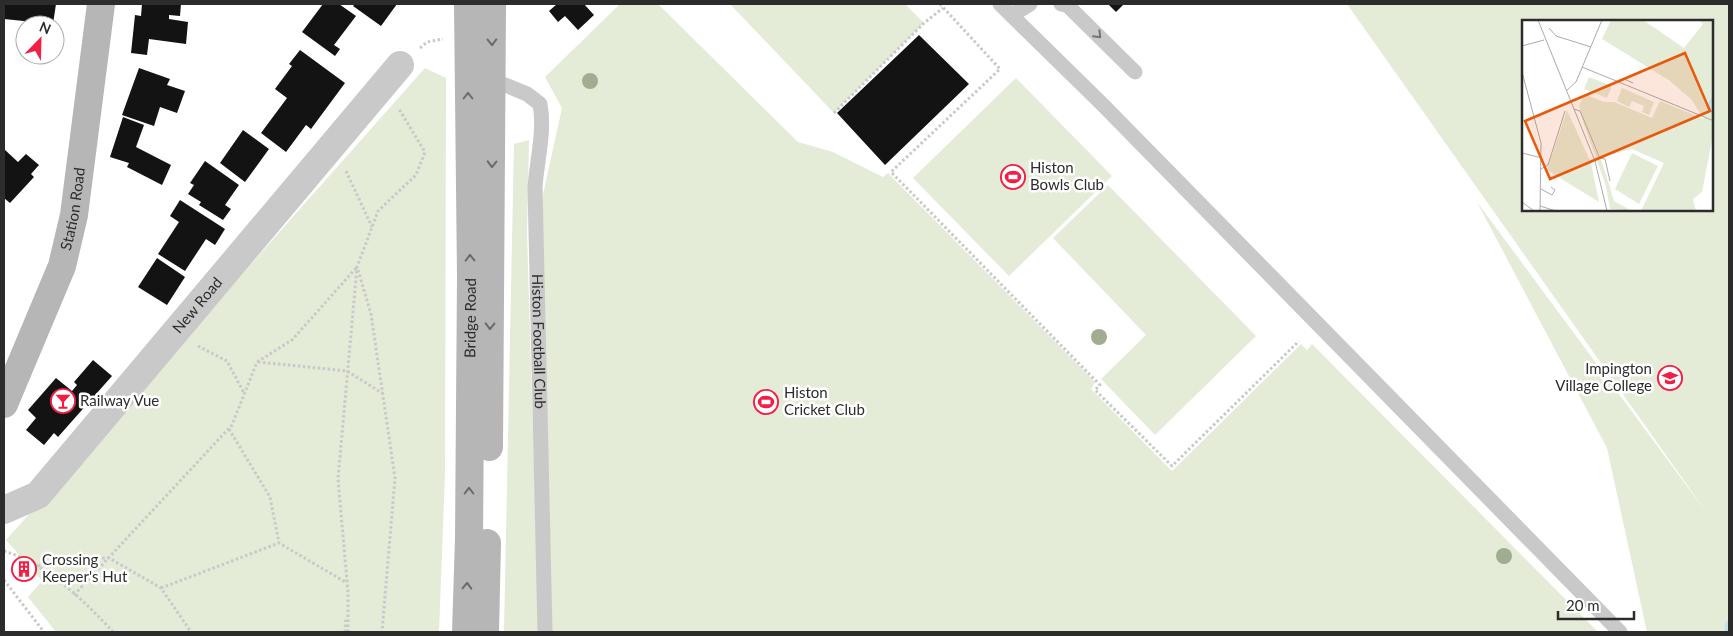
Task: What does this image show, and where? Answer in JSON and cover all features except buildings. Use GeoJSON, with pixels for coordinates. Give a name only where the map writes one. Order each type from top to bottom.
{"type":"FeatureCollection","features":[{"type":"Feature","properties":{"kind":"main road","name":"Station Road"},"geometry":{"type":"LineString","coordinates":[[4,404],[62,266],[74,214],[101,4]]}},
{"type":"Feature","properties":{"kind":"main road","name":"Bridge Road"},"geometry":{"type":"LineString","coordinates":[[466,632],[469,539],[471,276],[468,4]]}},
{"type":"Feature","properties":{"kind":"main road","name":"Bridge Road"},"geometry":{"type":"LineString","coordinates":[[485,632],[493,80],[492,4]]}},
{"type":"Feature","properties":{"kind":"street","name":"New Road"},"geometry":{"type":"LineString","coordinates":[[4,510],[38,495],[389,96],[400,64]]}},
{"type":"Feature","properties":{"kind":"lane"},"geometry":{"type":"LineString","coordinates":[[1000,4],[1102,104],[1620,632]]}},
{"type":"Feature","properties":{"kind":"lane"},"geometry":{"type":"LineString","coordinates":[[1012,15],[1030,4]]}},
{"type":"Feature","properties":{"kind":"lane"},"geometry":{"type":"LineString","coordinates":[[1062,4],[1067,4],[1135,72]]}},
{"type":"Feature","properties":{"kind":"lane","name":"Histon Football Club"},"geometry":{"type":"LineString","coordinates":[[493,80],[527,94],[540,104],[543,122],[538,150],[535,196],[545,632]]}},
{"type":"Feature","properties":{"kind":"path"},"geometry":{"type":"LineString","coordinates":[[940,4],[1000,69],[891,172],[1100,385],[1095,390],[1172,466],[1299,341]]}},
{"type":"Feature","properties":{"kind":"path"},"geometry":{"type":"LineString","coordinates":[[834,113],[924,23],[944,8]]}},
{"type":"Feature","properties":{"kind":"path"},"geometry":{"type":"LineString","coordinates":[[346,632],[348,592],[338,479],[357,267],[378,211],[416,175],[425,152],[389,96]]}},
{"type":"Feature","properties":{"kind":"path"},"geometry":{"type":"LineString","coordinates":[[344,165],[372,227]]}},
{"type":"Feature","properties":{"kind":"path"},"geometry":{"type":"LineString","coordinates":[[74,595],[229,429],[257,362],[292,340],[357,267]]}},
{"type":"Feature","properties":{"kind":"path"},"geometry":{"type":"LineString","coordinates":[[357,267],[371,314],[395,478],[382,632]]}},
{"type":"Feature","properties":{"kind":"path"},"geometry":{"type":"LineString","coordinates":[[194,344],[227,361],[245,393]]}},
{"type":"Feature","properties":{"kind":"path"},"geometry":{"type":"LineString","coordinates":[[257,362],[348,371],[382,393]]}},
{"type":"Feature","properties":{"kind":"path"},"geometry":{"type":"LineString","coordinates":[[229,429],[270,498],[279,543],[347,583]]}},
{"type":"Feature","properties":{"kind":"path"},"geometry":{"type":"LineString","coordinates":[[161,588],[279,543]]}},
{"type":"Feature","properties":{"kind":"path"},"geometry":{"type":"LineString","coordinates":[[4,551],[20,556],[38,566],[95,612],[113,632]]}},
{"type":"Feature","properties":{"kind":"path"},"geometry":{"type":"LineString","coordinates":[[38,566],[80,558],[109,558],[161,588],[191,632]]}},
{"type":"Feature","properties":{"kind":"path"},"geometry":{"type":"LineString","coordinates":[[4,580],[44,632]]}},
{"type":"Feature","properties":{"kind":"green space"},"geometry":{"type":"Polygon","coordinates":[[[620,4],[658,4],[798,142],[833,152],[883,177],[888,173],[1095,382],[1091,389],[1172,471],[1301,344],[1307,350],[1312,344],[1598,632],[552,632],[542,199],[562,108],[545,77],[620,4]]]}},
{"type":"Feature","properties":{"kind":"green space"},"geometry":{"type":"Polygon","coordinates":[[[730,4],[905,4],[924,23],[834,113],[730,4]]]}},
{"type":"Feature","properties":{"kind":"green space","name":"Impington Village College"},"geometry":{"type":"Polygon","coordinates":[[[1347,4],[1729,4],[1729,632],[1647,632],[1607,448],[1477,202],[1709,516],[1347,4]]]}},
{"type":"Feature","properties":{"kind":"green space"},"geometry":{"type":"Polygon","coordinates":[[[425,68],[446,78],[445,474],[439,632],[56,632],[28,597],[42,581],[6,540],[425,68]]]}},
{"type":"Feature","properties":{"kind":"green space","name":"Histon Bowls Club"},"geometry":{"type":"Polygon","coordinates":[[[1016,78],[1112,176],[1009,276],[913,178],[1016,78]]]}},
{"type":"Feature","properties":{"kind":"green space"},"geometry":{"type":"Polygon","coordinates":[[[529,140],[527,233],[539,632],[504,632],[514,144],[529,140]]]}},
{"type":"Feature","properties":{"kind":"green space"},"geometry":{"type":"Polygon","coordinates":[[[1108,185],[1256,336],[1155,435],[1101,379],[1146,335],[1053,238],[1108,185]]]}},
{"type":"Feature","properties":{"kind":"waterway"},"geometry":{"type":"LineString","coordinates":[[1729,625],[1729,632]]}},
{"type":"Feature","properties":{"kind":"place","name":"Histon Bowls Club"},"geometry":{"type":"Point","coordinates":[1013,177]}},
{"type":"Feature","properties":{"kind":"place","name":"Impington Village College"},"geometry":{"type":"Point","coordinates":[1670,378]}},
{"type":"Feature","properties":{"kind":"place","name":"Railway Vue"},"geometry":{"type":"Point","coordinates":[63,401]}},
{"type":"Feature","properties":{"kind":"place","name":"Histon Cricket Club"},"geometry":{"type":"Point","coordinates":[766,402]}},
{"type":"Feature","properties":{"kind":"place","name":"Crossing Keeper's Hut"},"geometry":{"type":"Point","coordinates":[24,569]}}]}
